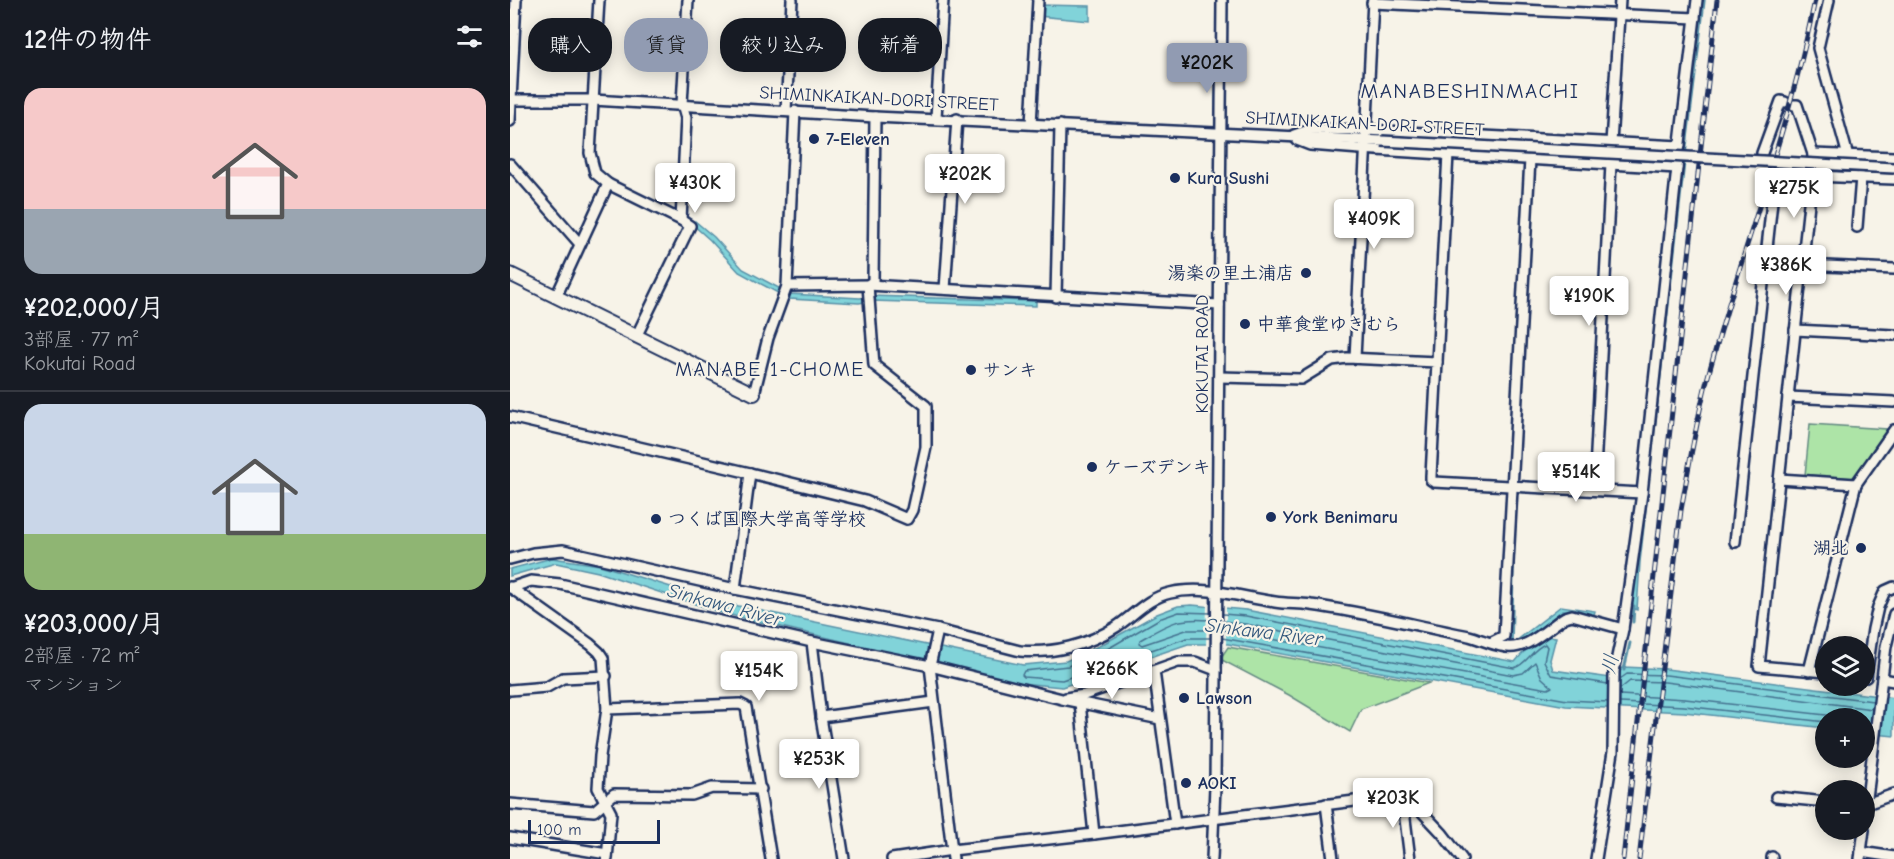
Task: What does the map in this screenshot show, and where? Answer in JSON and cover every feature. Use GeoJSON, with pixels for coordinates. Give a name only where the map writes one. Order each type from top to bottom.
{"type":"FeatureCollection","features":[{"type":"Feature","properties":{"kind":"main road"},"geometry":{"type":"LineString","coordinates":[[510,274],[754,394]]}},
{"type":"Feature","properties":{"kind":"street"},"geometry":{"type":"LineString","coordinates":[[510,121],[512,29],[516,0]]}},
{"type":"Feature","properties":{"kind":"street"},"geometry":{"type":"LineString","coordinates":[[599,0],[590,153],[595,173],[608,184],[690,226],[636,337]]}},
{"type":"Feature","properties":{"kind":"street"},"geometry":{"type":"LineString","coordinates":[[681,220],[686,118],[682,104],[688,0]]}},
{"type":"Feature","properties":{"kind":"street"},"geometry":{"type":"LineString","coordinates":[[754,394],[768,338],[787,286],[792,0]]}},
{"type":"Feature","properties":{"kind":"street"},"geometry":{"type":"LineString","coordinates":[[936,118],[943,0]]}},
{"type":"Feature","properties":{"kind":"street"},"geometry":{"type":"LineString","coordinates":[[1031,124],[1038,0]]}},
{"type":"Feature","properties":{"kind":"street","name":"KOKUTAI ROAD"},"geometry":{"type":"LineString","coordinates":[[1212,859],[1217,652],[1222,0]]}},
{"type":"Feature","properties":{"kind":"street"},"geometry":{"type":"LineString","coordinates":[[1538,0],[1538,11]]}},
{"type":"Feature","properties":{"kind":"street"},"geometry":{"type":"LineString","coordinates":[[1611,143],[1620,0]]}},
{"type":"Feature","properties":{"kind":"street"},"geometry":{"type":"LineString","coordinates":[[1596,859],[1611,771],[1614,671],[1623,629],[1642,493],[1677,168],[1698,0]]}},
{"type":"Feature","properties":{"kind":"street"},"geometry":{"type":"LineString","coordinates":[[1829,0],[1818,48],[1848,156]]}},
{"type":"Feature","properties":{"kind":"street"},"geometry":{"type":"LineString","coordinates":[[1355,358],[1373,2],[1455,4],[1538,11],[1695,18]]}},
{"type":"Feature","properties":{"kind":"street","name":"SHIMINKAIKAN-DORI STREET"},"geometry":{"type":"LineString","coordinates":[[511,100],[593,100],[682,104],[874,117],[936,118],[1288,136],[1366,145],[1382,141],[1894,168]]}},
{"type":"Feature","properties":{"kind":"street"},"geometry":{"type":"LineString","coordinates":[[1762,153],[1781,101],[1797,105],[1813,154],[1812,178],[1759,666],[1815,671]]}},
{"type":"Feature","properties":{"kind":"street"},"geometry":{"type":"LineString","coordinates":[[510,417],[865,501],[907,519],[912,510],[926,447],[926,406],[874,365],[868,285],[873,280],[874,117]]}},
{"type":"Feature","properties":{"kind":"street"},"geometry":{"type":"LineString","coordinates":[[945,289],[957,120]]}},
{"type":"Feature","properties":{"kind":"street"},"geometry":{"type":"LineString","coordinates":[[1056,297],[1060,125]]}},
{"type":"Feature","properties":{"kind":"street"},"geometry":{"type":"LineString","coordinates":[[1288,136],[1312,129],[1366,130],[1680,146]]}},
{"type":"Feature","properties":{"kind":"street"},"geometry":{"type":"LineString","coordinates":[[1366,145],[1448,154],[1677,168]]}},
{"type":"Feature","properties":{"kind":"street"},"geometry":{"type":"LineString","coordinates":[[1448,154],[1431,480],[1511,487],[1642,493]]}},
{"type":"Feature","properties":{"kind":"street"},"geometry":{"type":"LineString","coordinates":[[1813,154],[1894,157]]}},
{"type":"Feature","properties":{"kind":"street"},"geometry":{"type":"LineString","coordinates":[[1492,642],[1504,636],[1530,159]]}},
{"type":"Feature","properties":{"kind":"street"},"geometry":{"type":"LineString","coordinates":[[510,164],[580,244]]}},
{"type":"Feature","properties":{"kind":"street"},"geometry":{"type":"LineString","coordinates":[[1594,490],[1611,164]]}},
{"type":"Feature","properties":{"kind":"street"},"geometry":{"type":"LineString","coordinates":[[1735,542],[1774,183],[1784,175],[1812,178],[1894,179]]}},
{"type":"Feature","properties":{"kind":"street"},"geometry":{"type":"LineString","coordinates":[[1857,227],[1861,177]]}},
{"type":"Feature","properties":{"kind":"street"},"geometry":{"type":"LineString","coordinates":[[556,297],[608,184]]}},
{"type":"Feature","properties":{"kind":"street"},"geometry":{"type":"LineString","coordinates":[[1803,265],[1894,269]]}},
{"type":"Feature","properties":{"kind":"street"},"geometry":{"type":"LineString","coordinates":[[787,286],[868,285],[1219,305]]}},
{"type":"Feature","properties":{"kind":"street"},"geometry":{"type":"LineString","coordinates":[[1796,330],[1894,335]]}},
{"type":"Feature","properties":{"kind":"street"},"geometry":{"type":"LineString","coordinates":[[1219,377],[1301,379],[1332,360],[1355,358],[1437,362]]}},
{"type":"Feature","properties":{"kind":"street"},"geometry":{"type":"LineString","coordinates":[[1788,397],[1894,402]]}},
{"type":"Feature","properties":{"kind":"street"},"geometry":{"type":"LineString","coordinates":[[1809,671],[1856,484],[1894,430]]}},
{"type":"Feature","properties":{"kind":"street"},"geometry":{"type":"LineString","coordinates":[[735,590],[750,473]]}},
{"type":"Feature","properties":{"kind":"street"},"geometry":{"type":"LineString","coordinates":[[1779,479],[1856,484]]}},
{"type":"Feature","properties":{"kind":"street"},"geometry":{"type":"LineString","coordinates":[[510,559],[533,553],[563,550],[735,590],[938,630],[1020,651],[1047,652],[1083,642],[1116,627],[1139,607],[1168,593],[1181,591],[1322,607],[1492,642],[1500,646],[1521,647],[1565,617],[1572,615],[1623,629]]}},
{"type":"Feature","properties":{"kind":"street"},"geometry":{"type":"LineString","coordinates":[[510,587],[531,581],[560,584],[812,642],[930,666],[1062,699],[1160,720]]}},
{"type":"Feature","properties":{"kind":"street"},"geometry":{"type":"LineString","coordinates":[[510,587],[600,651],[606,676],[608,709],[600,756],[598,789],[611,813],[607,856],[510,838]]}},
{"type":"Feature","properties":{"kind":"street"},"geometry":{"type":"LineString","coordinates":[[1873,636],[1878,607],[1885,591],[1894,587]]}},
{"type":"Feature","properties":{"kind":"street"},"geometry":{"type":"LineString","coordinates":[[1868,780],[1886,646],[1894,614]]}},
{"type":"Feature","properties":{"kind":"street"},"geometry":{"type":"LineString","coordinates":[[938,630],[930,666],[952,854]]}},
{"type":"Feature","properties":{"kind":"street"},"geometry":{"type":"LineString","coordinates":[[812,642],[821,717],[844,859]]}},
{"type":"Feature","properties":{"kind":"street"},"geometry":{"type":"LineString","coordinates":[[1062,699],[1084,695],[1188,661],[1216,669]]}},
{"type":"Feature","properties":{"kind":"street"},"geometry":{"type":"LineString","coordinates":[[1154,671],[1174,824]]}},
{"type":"Feature","properties":{"kind":"street"},"geometry":{"type":"LineString","coordinates":[[510,690],[547,687],[563,678],[606,676]]}},
{"type":"Feature","properties":{"kind":"street"},"geometry":{"type":"LineString","coordinates":[[1881,683],[1894,681]]}},
{"type":"Feature","properties":{"kind":"street"},"geometry":{"type":"LineString","coordinates":[[821,717],[934,702]]}},
{"type":"Feature","properties":{"kind":"street"},"geometry":{"type":"LineString","coordinates":[[1080,703],[1094,834]]}},
{"type":"Feature","properties":{"kind":"street"},"geometry":{"type":"LineString","coordinates":[[608,709],[743,704],[748,710],[771,859]]}},
{"type":"Feature","properties":{"kind":"street"},"geometry":{"type":"LineString","coordinates":[[510,804],[594,811],[614,794],[692,795],[712,788],[760,789]]}},
{"type":"Feature","properties":{"kind":"street"},"geometry":{"type":"LineString","coordinates":[[892,859],[952,854],[1402,795],[1408,797],[1435,826],[1461,859]]}},
{"type":"Feature","properties":{"kind":"street"},"geometry":{"type":"LineString","coordinates":[[1402,795],[1410,859]]}},
{"type":"Feature","properties":{"kind":"street"},"geometry":{"type":"LineString","coordinates":[[1875,802],[1894,795]]}},
{"type":"Feature","properties":{"kind":"street"},"geometry":{"type":"LineString","coordinates":[[1776,797],[1815,801]]}},
{"type":"Feature","properties":{"kind":"street"},"geometry":{"type":"LineString","coordinates":[[1326,804],[1333,859]]}},
{"type":"Feature","properties":{"kind":"street"},"geometry":{"type":"LineString","coordinates":[[1863,840],[1861,855],[1891,858]]}},
{"type":"Feature","properties":{"kind":"green space"},"geometry":{"type":"Polygon","coordinates":[[[1810,424],[1887,429],[1854,478],[1805,475],[1810,424]]]}},
{"type":"Feature","properties":{"kind":"green space"},"geometry":{"type":"Polygon","coordinates":[[[1228,647],[1429,683],[1361,709],[1350,732],[1289,695],[1220,659],[1228,647]]]}},
{"type":"Feature","properties":{"kind":"water"},"geometry":{"type":"Polygon","coordinates":[[[1700,0],[1705,0],[1640,562],[1637,610],[1632,608],[1635,562],[1700,0]]]}},
{"type":"Feature","properties":{"kind":"water"},"geometry":{"type":"Polygon","coordinates":[[[1039,5],[1090,6],[1090,21],[1038,16],[1039,5]]]}},
{"type":"Feature","properties":{"kind":"water"},"geometry":{"type":"Polygon","coordinates":[[[695,221],[714,237],[743,269],[790,294],[860,298],[871,296],[1036,301],[1036,306],[871,301],[859,303],[789,299],[739,272],[692,224],[695,221]]]}},
{"type":"Feature","properties":{"kind":"water"},"geometry":{"type":"Polygon","coordinates":[[[1512,489],[1589,491],[1588,495],[1516,492],[1512,642],[1561,606],[1595,611],[1594,615],[1563,610],[1522,642],[1508,644],[1512,489]]]}},
{"type":"Feature","properties":{"kind":"water"},"geometry":{"type":"Polygon","coordinates":[[[552,558],[600,565],[716,601],[716,611],[598,572],[556,563],[510,576],[510,569],[552,558]]]}},
{"type":"Feature","properties":{"kind":"water","name":"Sinkawa River"},"geometry":{"type":"Polygon","coordinates":[[[719,602],[1023,665],[1066,661],[1101,645],[1157,614],[1178,606],[1192,605],[1246,610],[1515,662],[1538,640],[1556,637],[1550,660],[1553,670],[1611,678],[1624,667],[1666,669],[1815,688],[1815,696],[1875,696],[1894,698],[1894,736],[1875,734],[1875,708],[1815,708],[1815,727],[1684,712],[1566,706],[1228,644],[1188,644],[1062,687],[1021,683],[718,612],[719,602]]]}},
{"type":"Feature","properties":{"kind":"pier"},"geometry":{"type":"Polygon","coordinates":[[[1207,603],[1226,605],[1226,647],[1206,647],[1207,603]]]}},
{"type":"Feature","properties":{"kind":"waterway"},"geometry":{"type":"LineString","coordinates":[[684,217],[695,224]]}},
{"type":"Feature","properties":{"kind":"waterway"},"geometry":{"type":"LineString","coordinates":[[1633,622],[1634,606]]}},
{"type":"Feature","properties":{"kind":"waterway","name":"川"},"geometry":{"type":"LineString","coordinates":[[1624,670],[1630,643]]}},
{"type":"Feature","properties":{"kind":"railway"},"geometry":{"type":"LineString","coordinates":[[1623,859],[1717,0]]}},
{"type":"Feature","properties":{"kind":"railway"},"geometry":{"type":"LineString","coordinates":[[1639,859],[1681,510],[1696,428],[1720,332],[1792,96],[1815,0]]}},
{"type":"Feature","properties":{"kind":"place","name":"7-Eleven"},"geometry":{"type":"Point","coordinates":[814,139]}},
{"type":"Feature","properties":{"kind":"place","name":"Kura Sushi"},"geometry":{"type":"Point","coordinates":[1175,178]}},
{"type":"Feature","properties":{"kind":"place","name":"湯楽の里土浦店"},"geometry":{"type":"Point","coordinates":[1306,273]}},
{"type":"Feature","properties":{"kind":"place","name":"中華食堂ゆきむら"},"geometry":{"type":"Point","coordinates":[1245,324]}},
{"type":"Feature","properties":{"kind":"place","name":"サンキ"},"geometry":{"type":"Point","coordinates":[971,370]}},
{"type":"Feature","properties":{"kind":"place","name":"ケーズデンキ"},"geometry":{"type":"Point","coordinates":[1092,467]}},
{"type":"Feature","properties":{"kind":"place","name":"York Benimaru"},"geometry":{"type":"Point","coordinates":[1271,517]}},
{"type":"Feature","properties":{"kind":"place","name":"つくば国際大学高等学校"},"geometry":{"type":"Point","coordinates":[656,519]}},
{"type":"Feature","properties":{"kind":"place","name":"湖北"},"geometry":{"type":"Point","coordinates":[1861,548]}},
{"type":"Feature","properties":{"kind":"place","name":"Lawson"},"geometry":{"type":"Point","coordinates":[1184,698]}},
{"type":"Feature","properties":{"kind":"place","name":"AOKI"},"geometry":{"type":"Point","coordinates":[1186,783]}},
{"type":"Feature","properties":{"kind":"district","name":"MANABESHINMACHI"},"geometry":{"type":"Point","coordinates":[1470,91]}},
{"type":"Feature","properties":{"kind":"district","name":"MANABE 1-CHOME"},"geometry":{"type":"Point","coordinates":[770,369]}}]}
